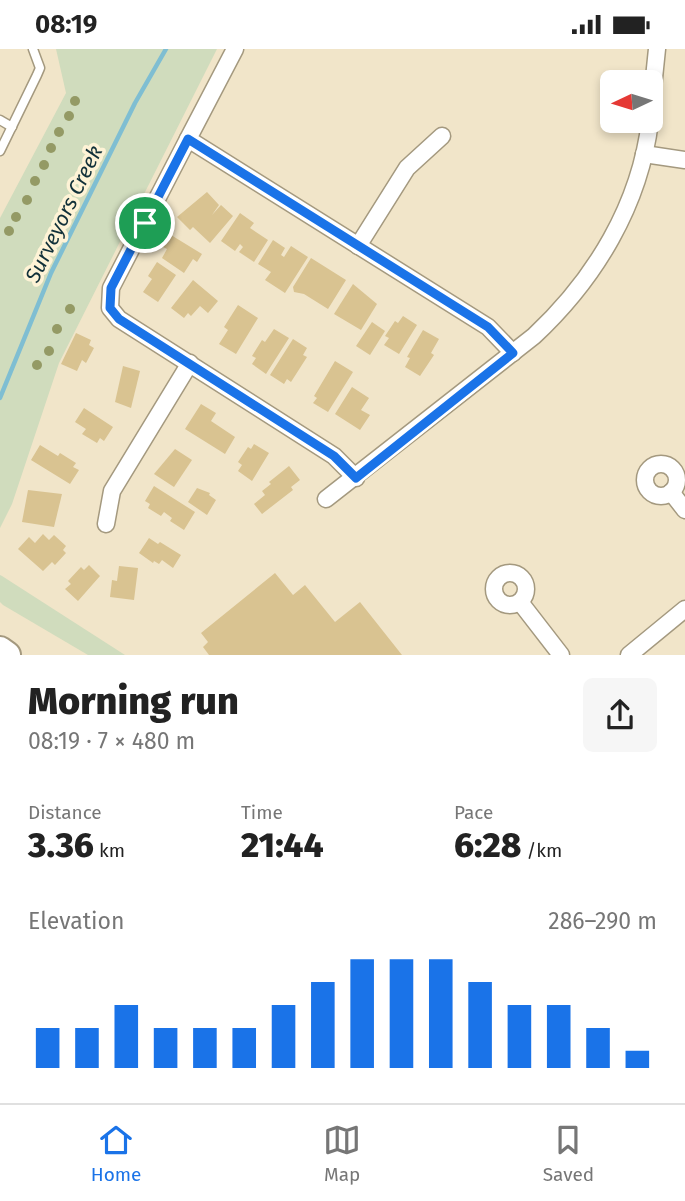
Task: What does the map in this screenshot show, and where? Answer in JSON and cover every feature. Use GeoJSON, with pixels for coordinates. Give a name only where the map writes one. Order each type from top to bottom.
{"type":"FeatureCollection","features":[{"type":"Feature","properties":{"kind":"main road"},"geometry":{"type":"LineString","coordinates":[[0,650],[7,655]]}},
{"type":"Feature","properties":{"kind":"street"},"geometry":{"type":"LineString","coordinates":[[236,49],[111,288],[110,308],[119,319],[334,456],[356,478]]}},
{"type":"Feature","properties":{"kind":"street"},"geometry":{"type":"LineString","coordinates":[[655,70],[657,49]]}},
{"type":"Feature","properties":{"kind":"street"},"geometry":{"type":"LineString","coordinates":[[326,499],[513,353],[555,315],[599,260],[626,209],[644,154],[648,133]]}},
{"type":"Feature","properties":{"kind":"street"},"geometry":{"type":"LineString","coordinates":[[358,246],[407,167],[442,136]]}},
{"type":"Feature","properties":{"kind":"street"},"geometry":{"type":"LineString","coordinates":[[188,139],[488,327],[513,353]]}},
{"type":"Feature","properties":{"kind":"street"},"geometry":{"type":"LineString","coordinates":[[644,154],[685,160]]}},
{"type":"Feature","properties":{"kind":"street"},"geometry":{"type":"LineString","coordinates":[[106,524],[112,491],[190,363]]}},
{"type":"Feature","properties":{"kind":"street"},"geometry":{"type":"LineString","coordinates":[[671,492],[685,510]]}},
{"type":"Feature","properties":{"kind":"street"},"geometry":{"type":"LineString","coordinates":[[520,602],[561,655]]}},
{"type":"Feature","properties":{"kind":"street"},"geometry":{"type":"LineString","coordinates":[[629,655],[685,609]]}},
{"type":"Feature","properties":{"kind":"lane"},"geometry":{"type":"LineString","coordinates":[[0,151],[40,68],[33,49]]}},
{"type":"Feature","properties":{"kind":"lane"},"geometry":{"type":"LineString","coordinates":[[0,120],[12,127]]}},
{"type":"Feature","properties":{"kind":"green space"},"geometry":{"type":"Polygon","coordinates":[[[56,49],[217,49],[59,363],[12,504],[0,528],[0,218],[66,93],[56,49]]]}},
{"type":"Feature","properties":{"kind":"green space"},"geometry":{"type":"Polygon","coordinates":[[[0,575],[125,655],[88,655],[3,605],[0,602],[0,575]]]}},
{"type":"Feature","properties":{"kind":"building"},"geometry":{"type":"Polygon","coordinates":[[[207,192],[219,205],[212,215],[221,205],[233,216],[210,243],[193,227],[190,230],[177,217],[207,192]]]}},
{"type":"Feature","properties":{"kind":"building"},"geometry":{"type":"Polygon","coordinates":[[[240,213],[254,223],[250,228],[268,240],[254,262],[239,252],[243,247],[240,244],[235,251],[221,241],[240,213]]]}},
{"type":"Feature","properties":{"kind":"building"},"geometry":{"type":"Polygon","coordinates":[[[171,235],[202,254],[197,262],[193,259],[184,273],[162,258],[167,249],[163,247],[171,235]]]}},
{"type":"Feature","properties":{"kind":"building"},"geometry":{"type":"Polygon","coordinates":[[[273,240],[285,248],[281,255],[284,257],[291,246],[308,257],[285,293],[265,280],[271,272],[258,264],[273,240]]]}},
{"type":"Feature","properties":{"kind":"building"},"geometry":{"type":"Polygon","coordinates":[[[311,258],[346,280],[328,309],[304,294],[294,292],[293,287],[311,258]]]}},
{"type":"Feature","properties":{"kind":"building"},"geometry":{"type":"Polygon","coordinates":[[[157,262],[176,275],[158,302],[143,292],[152,279],[148,276],[157,262]]]}},
{"type":"Feature","properties":{"kind":"building"},"geometry":{"type":"Polygon","coordinates":[[[193,280],[218,301],[208,313],[200,306],[191,316],[188,313],[184,318],[171,308],[193,280]]]}},
{"type":"Feature","properties":{"kind":"building"},"geometry":{"type":"Polygon","coordinates":[[[353,284],[377,304],[361,330],[334,314],[353,284]]]}},
{"type":"Feature","properties":{"kind":"building"},"geometry":{"type":"Polygon","coordinates":[[[238,305],[258,318],[236,354],[219,344],[228,330],[224,327],[238,305]]]}},
{"type":"Feature","properties":{"kind":"building"},"geometry":{"type":"Polygon","coordinates":[[[403,316],[417,325],[399,354],[384,345],[389,338],[385,336],[395,321],[398,323],[403,316]]]}},
{"type":"Feature","properties":{"kind":"building"},"geometry":{"type":"Polygon","coordinates":[[[372,322],[385,331],[370,355],[356,346],[372,322]]]}},
{"type":"Feature","properties":{"kind":"building"},"geometry":{"type":"Polygon","coordinates":[[[274,329],[289,338],[266,374],[252,364],[256,358],[252,356],[262,340],[265,342],[274,329]]]}},
{"type":"Feature","properties":{"kind":"building"},"geometry":{"type":"Polygon","coordinates":[[[423,330],[439,339],[431,353],[434,355],[420,376],[405,367],[410,358],[407,357],[423,330]]]}},
{"type":"Feature","properties":{"kind":"building"},"geometry":{"type":"Polygon","coordinates":[[[76,333],[91,340],[89,345],[94,348],[86,363],[82,360],[77,371],[61,364],[76,333]]]}},
{"type":"Feature","properties":{"kind":"building"},"geometry":{"type":"Polygon","coordinates":[[[293,339],[307,348],[303,355],[307,357],[291,382],[287,379],[284,384],[270,375],[293,339]]]}},
{"type":"Feature","properties":{"kind":"building"},"geometry":{"type":"Polygon","coordinates":[[[335,361],[353,372],[328,412],[313,403],[317,398],[314,396],[335,361]]]}},
{"type":"Feature","properties":{"kind":"building"},"geometry":{"type":"Polygon","coordinates":[[[123,366],[140,371],[131,408],[115,402],[123,366]]]}},
{"type":"Feature","properties":{"kind":"building"},"geometry":{"type":"Polygon","coordinates":[[[352,387],[369,398],[361,410],[370,415],[360,430],[335,414],[352,387]]]}},
{"type":"Feature","properties":{"kind":"building"},"geometry":{"type":"Polygon","coordinates":[[[201,404],[216,413],[211,421],[235,437],[225,454],[185,429],[201,404]]]}},
{"type":"Feature","properties":{"kind":"building"},"geometry":{"type":"Polygon","coordinates":[[[84,408],[113,427],[104,441],[100,438],[97,443],[82,434],[86,429],[75,422],[84,408]]]}},
{"type":"Feature","properties":{"kind":"building"},"geometry":{"type":"Polygon","coordinates":[[[254,444],[269,453],[252,481],[238,471],[242,465],[238,462],[248,447],[251,449],[254,444]]]}},
{"type":"Feature","properties":{"kind":"building"},"geometry":{"type":"Polygon","coordinates":[[[40,445],[76,463],[73,467],[79,470],[70,484],[31,460],[40,445]]]}},
{"type":"Feature","properties":{"kind":"building"},"geometry":{"type":"Polygon","coordinates":[[[175,449],[192,460],[174,487],[154,474],[175,449]]]}},
{"type":"Feature","properties":{"kind":"building"},"geometry":{"type":"Polygon","coordinates":[[[289,466],[300,480],[291,487],[293,490],[262,514],[254,504],[265,495],[262,491],[271,484],[269,482],[289,466]]]}},
{"type":"Feature","properties":{"kind":"building"},"geometry":{"type":"Polygon","coordinates":[[[154,486],[195,512],[184,530],[170,521],[172,518],[164,512],[161,516],[148,508],[150,504],[145,501],[154,486]]]}},
{"type":"Feature","properties":{"kind":"building"},"geometry":{"type":"Polygon","coordinates":[[[197,488],[210,493],[216,500],[207,515],[188,502],[197,488]]]}},
{"type":"Feature","properties":{"kind":"building"},"geometry":{"type":"Polygon","coordinates":[[[28,490],[62,494],[54,527],[22,522],[28,490]]]}},
{"type":"Feature","properties":{"kind":"building"},"geometry":{"type":"Polygon","coordinates":[[[43,534],[49,540],[54,535],[66,546],[63,550],[66,553],[55,565],[52,562],[43,571],[18,549],[29,537],[35,543],[43,534]]]}},
{"type":"Feature","properties":{"kind":"building"},"geometry":{"type":"Polygon","coordinates":[[[149,538],[181,555],[173,568],[162,560],[159,564],[154,561],[153,563],[139,553],[149,538]]]}},
{"type":"Feature","properties":{"kind":"building"},"geometry":{"type":"Polygon","coordinates":[[[89,565],[100,576],[78,601],[65,589],[71,584],[68,581],[81,567],[84,570],[89,565]]]}},
{"type":"Feature","properties":{"kind":"building"},"geometry":{"type":"Polygon","coordinates":[[[119,566],[138,568],[134,600],[110,597],[112,580],[117,581],[119,566]]]}},
{"type":"Feature","properties":{"kind":"building"},"geometry":{"type":"Polygon","coordinates":[[[275,573],[293,595],[305,585],[335,622],[360,602],[402,655],[209,655],[203,647],[208,642],[201,633],[275,573]]]}},
{"type":"Feature","properties":{"kind":"waterway","name":"Surveyors Creek"},"geometry":{"type":"LineString","coordinates":[[0,398],[51,273],[135,103],[166,49]]}},
{"type":"Feature","properties":{"kind":"route"},"geometry":{"type":"LineString","coordinates":[[188,139],[488,327],[513,353],[356,478],[334,456],[113,314],[109,302],[111,288],[145,223],[188,139]]}}]}
